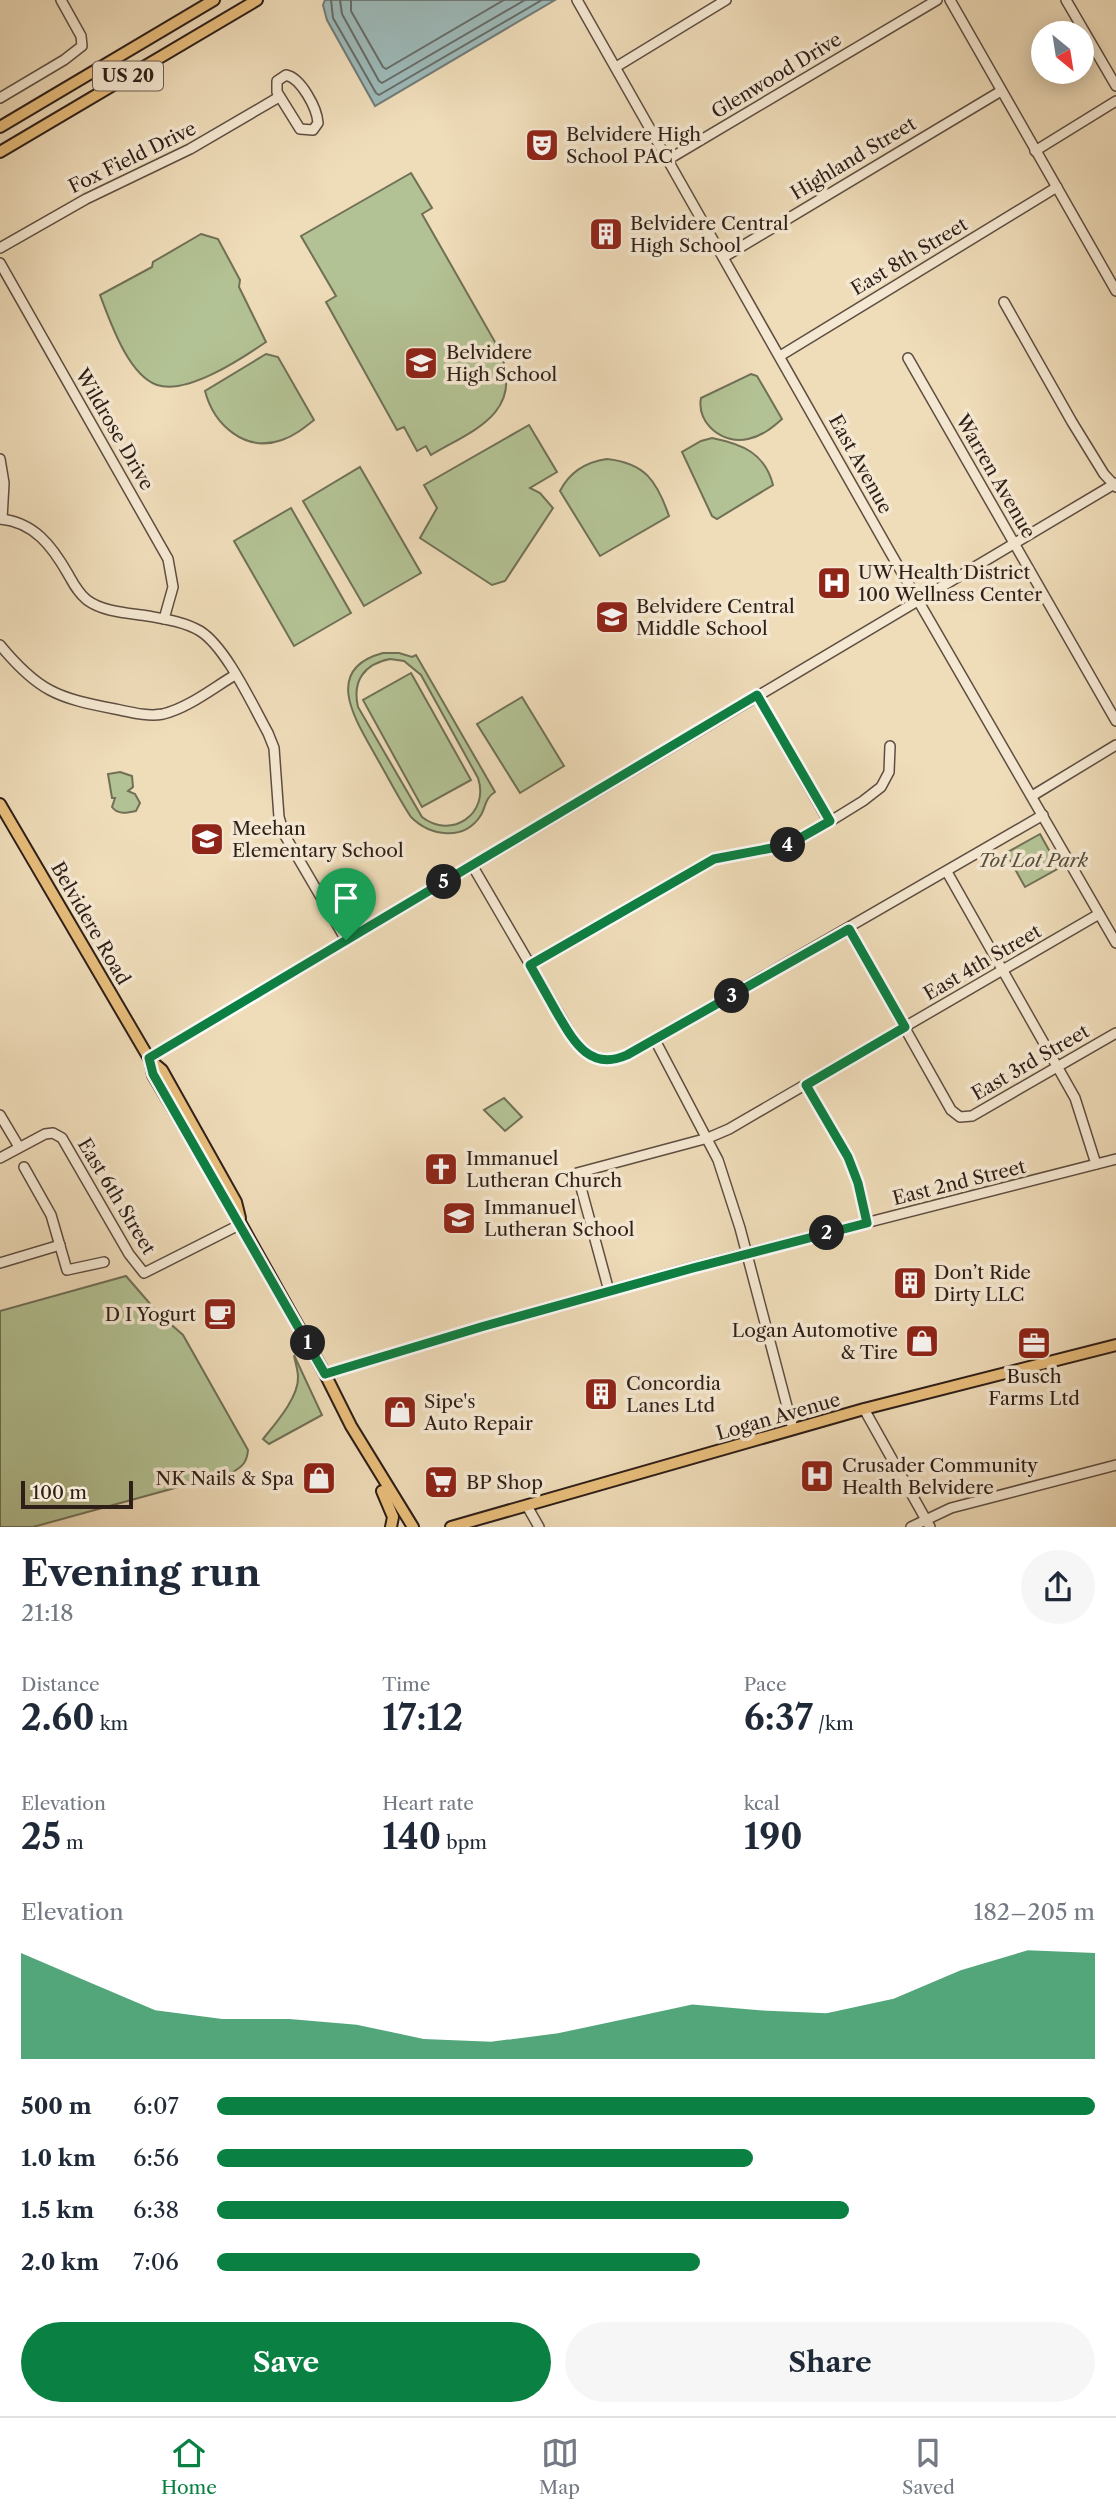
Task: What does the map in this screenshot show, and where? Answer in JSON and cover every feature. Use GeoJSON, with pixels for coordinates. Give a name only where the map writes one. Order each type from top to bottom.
{"type":"FeatureCollection","features":[{"type":"Feature","properties":{"kind":"main road","name":"US 20"},"geometry":{"type":"LineString","coordinates":[[0,127],[214,0]]}},
{"type":"Feature","properties":{"kind":"main road","name":"US 20"},"geometry":{"type":"LineString","coordinates":[[0,152],[257,0]]}},
{"type":"Feature","properties":{"kind":"main road","name":"Belvidere Road"},"geometry":{"type":"LineString","coordinates":[[0,804],[150,1059],[153,1074],[241,1224],[370,1460],[413,1527]]}},
{"type":"Feature","properties":{"kind":"main road","name":"Logan Avenue"},"geometry":{"type":"LineString","coordinates":[[451,1527],[864,1409],[1116,1345]]}},
{"type":"Feature","properties":{"kind":"main road"},"geometry":{"type":"LineString","coordinates":[[370,1460],[376,1479],[391,1507],[391,1527]]}},
{"type":"Feature","properties":{"kind":"street"},"geometry":{"type":"LineString","coordinates":[[0,98],[64,61],[82,46],[81,36],[61,0]]}},
{"type":"Feature","properties":{"kind":"street","name":"East Avenue"},"geometry":{"type":"LineString","coordinates":[[577,0],[1116,943]]}},
{"type":"Feature","properties":{"kind":"street"},"geometry":{"type":"LineString","coordinates":[[616,67],[726,0]]}},
{"type":"Feature","properties":{"kind":"street","name":"Glenwood Drive"},"geometry":{"type":"LineString","coordinates":[[669,159],[937,0]]}},
{"type":"Feature","properties":{"kind":"street"},"geometry":{"type":"LineString","coordinates":[[950,0],[1116,291]]}},
{"type":"Feature","properties":{"kind":"street"},"geometry":{"type":"LineString","coordinates":[[1066,0],[1116,86]]}},
{"type":"Feature","properties":{"kind":"street","name":"Fox Field Drive"},"geometry":{"type":"LineString","coordinates":[[286,75],[295,78],[317,115],[316,127],[309,131],[300,129],[279,97],[275,86],[278,79],[286,75]]}},
{"type":"Feature","properties":{"kind":"street","name":"Highland Street"},"geometry":{"type":"LineString","coordinates":[[724,257],[1001,91]]}},
{"type":"Feature","properties":{"kind":"street","name":"Fox Field Drive"},"geometry":{"type":"LineString","coordinates":[[0,248],[86,199],[190,149],[279,97]]}},
{"type":"Feature","properties":{"kind":"street"},"geometry":{"type":"LineString","coordinates":[[1035,151],[1116,101]]}},
{"type":"Feature","properties":{"kind":"street","name":"East 8th Street"},"geometry":{"type":"LineString","coordinates":[[780,356],[1057,187]]}},
{"type":"Feature","properties":{"kind":"street","name":"Wildrose Drive"},"geometry":{"type":"LineString","coordinates":[[0,263],[167,559],[173,587],[164,619]]}},
{"type":"Feature","properties":{"kind":"street"},"geometry":{"type":"LineString","coordinates":[[150,1059],[917,599],[1115,485],[1104,474],[1072,422],[1004,302]]}},
{"type":"Feature","properties":{"kind":"street","name":"Warren Avenue"},"geometry":{"type":"LineString","coordinates":[[908,358],[1116,721]]}},
{"type":"Feature","properties":{"kind":"street"},"geometry":{"type":"LineString","coordinates":[[0,459],[5,483],[1,519],[26,526],[40,536],[57,555],[76,589],[90,602],[104,608],[192,627],[204,634],[219,649],[274,748],[279,817],[287,842],[346,940]]}},
{"type":"Feature","properties":{"kind":"street"},"geometry":{"type":"LineString","coordinates":[[0,645],[18,667],[50,692],[73,701],[156,715],[175,710],[235,675]]}},
{"type":"Feature","properties":{"kind":"street"},"geometry":{"type":"LineString","coordinates":[[757,695],[830,821]]}},
{"type":"Feature","properties":{"kind":"street"},"geometry":{"type":"LineString","coordinates":[[1032,796],[1116,744]]}},
{"type":"Feature","properties":{"kind":"street"},"geometry":{"type":"LineString","coordinates":[[530,965],[714,859],[788,845],[863,801],[881,787],[889,772],[890,746]]}},
{"type":"Feature","properties":{"kind":"street"},"geometry":{"type":"LineString","coordinates":[[472,865],[574,1040],[589,1055],[602,1059],[621,1058],[1043,816]]}},
{"type":"Feature","properties":{"kind":"street"},"geometry":{"type":"LineString","coordinates":[[947,872],[1075,1098],[1096,1164]]}},
{"type":"Feature","properties":{"kind":"street","name":"East 4th Street"},"geometry":{"type":"LineString","coordinates":[[608,1292],[577,1173],[708,1138],[729,1129],[1099,914]]}},
{"type":"Feature","properties":{"kind":"street"},"geometry":{"type":"LineString","coordinates":[[849,929],[905,1027]]}},
{"type":"Feature","properties":{"kind":"street","name":"East 3rd Street"},"geometry":{"type":"LineString","coordinates":[[905,1027],[951,1110],[960,1117],[972,1116],[1116,1033]]}},
{"type":"Feature","properties":{"kind":"street"},"geometry":{"type":"LineString","coordinates":[[655,1040],[719,1160],[747,1253],[793,1429]]}},
{"type":"Feature","properties":{"kind":"street"},"geometry":{"type":"LineString","coordinates":[[806,1085],[848,1157],[858,1183],[867,1223]]}},
{"type":"Feature","properties":{"kind":"street"},"geometry":{"type":"LineString","coordinates":[[0,1115],[19,1147]]}},
{"type":"Feature","properties":{"kind":"street","name":"East 6th Street"},"geometry":{"type":"LineString","coordinates":[[0,1158],[45,1134],[52,1133],[62,1138],[129,1254],[144,1273],[241,1224]]}},
{"type":"Feature","properties":{"kind":"street","name":"East 2nd Street"},"geometry":{"type":"LineString","coordinates":[[325,1374],[481,1327],[747,1253],[1116,1159]]}},
{"type":"Feature","properties":{"kind":"street"},"geometry":{"type":"LineString","coordinates":[[24,1167],[51,1215],[67,1270],[103,1262]]}},
{"type":"Feature","properties":{"kind":"street"},"geometry":{"type":"LineString","coordinates":[[0,1263],[60,1245]]}},
{"type":"Feature","properties":{"kind":"street"},"geometry":{"type":"LineString","coordinates":[[864,1409],[928,1523]]}},
{"type":"Feature","properties":{"kind":"street"},"geometry":{"type":"LineString","coordinates":[[911,1527],[928,1523],[951,1508],[1116,1465]]}},
{"type":"Feature","properties":{"kind":"street"},"geometry":{"type":"LineString","coordinates":[[527,1506],[539,1527]]}},
{"type":"Feature","properties":{"kind":"green space"},"geometry":{"type":"Polygon","coordinates":[[[411,173],[432,208],[422,214],[503,356],[506,377],[505,393],[499,407],[489,419],[431,455],[426,446],[417,451],[404,427],[397,430],[326,302],[336,296],[301,236],[411,173]]]}},
{"type":"Feature","properties":{"kind":"green space"},"geometry":{"type":"Polygon","coordinates":[[[201,234],[218,239],[240,280],[239,287],[266,342],[228,366],[198,380],[169,387],[157,385],[137,370],[129,359],[100,295],[152,267],[153,262],[201,234]]]}},
{"type":"Feature","properties":{"kind":"green space"},"geometry":{"type":"Polygon","coordinates":[[[266,354],[278,357],[314,420],[286,438],[256,443],[233,433],[224,425],[209,403],[205,391],[266,354]]]}},
{"type":"Feature","properties":{"kind":"green space"},"geometry":{"type":"Polygon","coordinates":[[[751,374],[757,376],[782,419],[753,438],[739,440],[721,436],[707,424],[701,398],[751,374]]]}},
{"type":"Feature","properties":{"kind":"green space"},"geometry":{"type":"Polygon","coordinates":[[[529,425],[557,472],[530,488],[540,493],[553,508],[505,581],[492,585],[420,538],[437,508],[424,485],[529,425]]]}},
{"type":"Feature","properties":{"kind":"green space"},"geometry":{"type":"Polygon","coordinates":[[[712,438],[733,443],[751,452],[764,465],[773,485],[717,519],[712,516],[682,452],[712,438]]]}},
{"type":"Feature","properties":{"kind":"green space"},"geometry":{"type":"Polygon","coordinates":[[[607,459],[631,465],[648,476],[660,493],[669,516],[600,556],[560,491],[579,469],[592,462],[607,459]]]}},
{"type":"Feature","properties":{"kind":"green space"},"geometry":{"type":"Polygon","coordinates":[[[360,467],[421,573],[364,606],[303,501],[360,467]]]}},
{"type":"Feature","properties":{"kind":"green space"},"geometry":{"type":"Polygon","coordinates":[[[291,508],[351,613],[294,646],[234,541],[291,508]]]}},
{"type":"Feature","properties":{"kind":"green space"},"geometry":{"type":"Polygon","coordinates":[[[383,653],[399,653],[412,657],[416,655],[495,792],[487,800],[474,824],[456,833],[437,832],[411,817],[362,731],[349,700],[348,685],[353,672],[364,661],[383,653]],[[381,661],[362,675],[357,689],[358,707],[422,817],[445,826],[456,824],[465,820],[478,803],[478,778],[421,675],[404,661],[381,661]]]}},
{"type":"Feature","properties":{"kind":"green space"},"geometry":{"type":"Polygon","coordinates":[[[411,673],[471,780],[422,807],[363,700],[411,673]]]}},
{"type":"Feature","properties":{"kind":"green space"},"geometry":{"type":"Polygon","coordinates":[[[522,697],[564,766],[520,793],[477,724],[522,697]]]}},
{"type":"Feature","properties":{"kind":"green space"},"geometry":{"type":"Polygon","coordinates":[[[120,772],[132,776],[133,787],[128,791],[135,794],[140,803],[136,811],[120,812],[112,807],[115,798],[112,798],[108,774],[120,772]]]}},
{"type":"Feature","properties":{"kind":"green space","name":"Tot Lot Park"},"geometry":{"type":"Polygon","coordinates":[[[1040,834],[1059,868],[1025,887],[1006,853],[1040,834]]]}},
{"type":"Feature","properties":{"kind":"green space"},"geometry":{"type":"Polygon","coordinates":[[[504,1098],[522,1117],[505,1131],[484,1110],[504,1098]]]}},
{"type":"Feature","properties":{"kind":"green space"},"geometry":{"type":"Polygon","coordinates":[[[126,1276],[158,1313],[183,1335],[248,1450],[245,1461],[233,1472],[33,1527],[0,1527],[0,1311],[126,1276]]]}},
{"type":"Feature","properties":{"kind":"green space"},"geometry":{"type":"Polygon","coordinates":[[[294,1355],[322,1415],[269,1444],[263,1439],[295,1393],[298,1374],[294,1355]]]}},
{"type":"Feature","properties":{"kind":"water"},"geometry":{"type":"Polygon","coordinates":[[[325,0],[555,0],[375,106],[327,20],[323,5],[325,0]]]}},
{"type":"Feature","properties":{"kind":"place","name":"Belvidere High School PAC"},"geometry":{"type":"Point","coordinates":[542,145]}},
{"type":"Feature","properties":{"kind":"place","name":"Belvidere Central High School"},"geometry":{"type":"Point","coordinates":[606,234]}},
{"type":"Feature","properties":{"kind":"place","name":"Belvidere High School"},"geometry":{"type":"Point","coordinates":[421,363]}},
{"type":"Feature","properties":{"kind":"place","name":"UW Health District 100 Wellness Center"},"geometry":{"type":"Point","coordinates":[834,583]}},
{"type":"Feature","properties":{"kind":"place","name":"Belvidere Central Middle School"},"geometry":{"type":"Point","coordinates":[612,617]}},
{"type":"Feature","properties":{"kind":"place","name":"Meehan Elementary School"},"geometry":{"type":"Point","coordinates":[207,839]}},
{"type":"Feature","properties":{"kind":"place","name":"Immanuel Lutheran Church"},"geometry":{"type":"Point","coordinates":[441,1169]}},
{"type":"Feature","properties":{"kind":"place","name":"Immanuel Lutheran School"},"geometry":{"type":"Point","coordinates":[459,1218]}},
{"type":"Feature","properties":{"kind":"place","name":"Don’t Ride Dirty LLC"},"geometry":{"type":"Point","coordinates":[910,1283]}},
{"type":"Feature","properties":{"kind":"place","name":"D I Yogurt"},"geometry":{"type":"Point","coordinates":[220,1314]}},
{"type":"Feature","properties":{"kind":"place","name":"Logan Automotive & Tire"},"geometry":{"type":"Point","coordinates":[922,1341]}},
{"type":"Feature","properties":{"kind":"place","name":"Busch Farms Ltd"},"geometry":{"type":"Point","coordinates":[1034,1343]}},
{"type":"Feature","properties":{"kind":"place","name":"Concordia Lanes Ltd"},"geometry":{"type":"Point","coordinates":[601,1394]}},
{"type":"Feature","properties":{"kind":"place","name":"Sipe's Auto Repair"},"geometry":{"type":"Point","coordinates":[400,1412]}},
{"type":"Feature","properties":{"kind":"place","name":"Crusader Community Health Belvidere"},"geometry":{"type":"Point","coordinates":[817,1476]}},
{"type":"Feature","properties":{"kind":"place","name":"NK Nails & Spa"},"geometry":{"type":"Point","coordinates":[319,1478]}},
{"type":"Feature","properties":{"kind":"place","name":"BP Shop"},"geometry":{"type":"Point","coordinates":[441,1482]}},
{"type":"Feature","properties":{"kind":"route"},"geometry":{"type":"LineString","coordinates":[[757,695],[830,821],[788,845],[714,859],[530,965],[578,1046],[594,1058],[615,1059],[627,1055],[849,929],[905,1027],[806,1085],[848,1157],[858,1183],[867,1223],[747,1253],[481,1327],[325,1374],[153,1074],[149,1058],[346,940],[757,695]]}}]}
